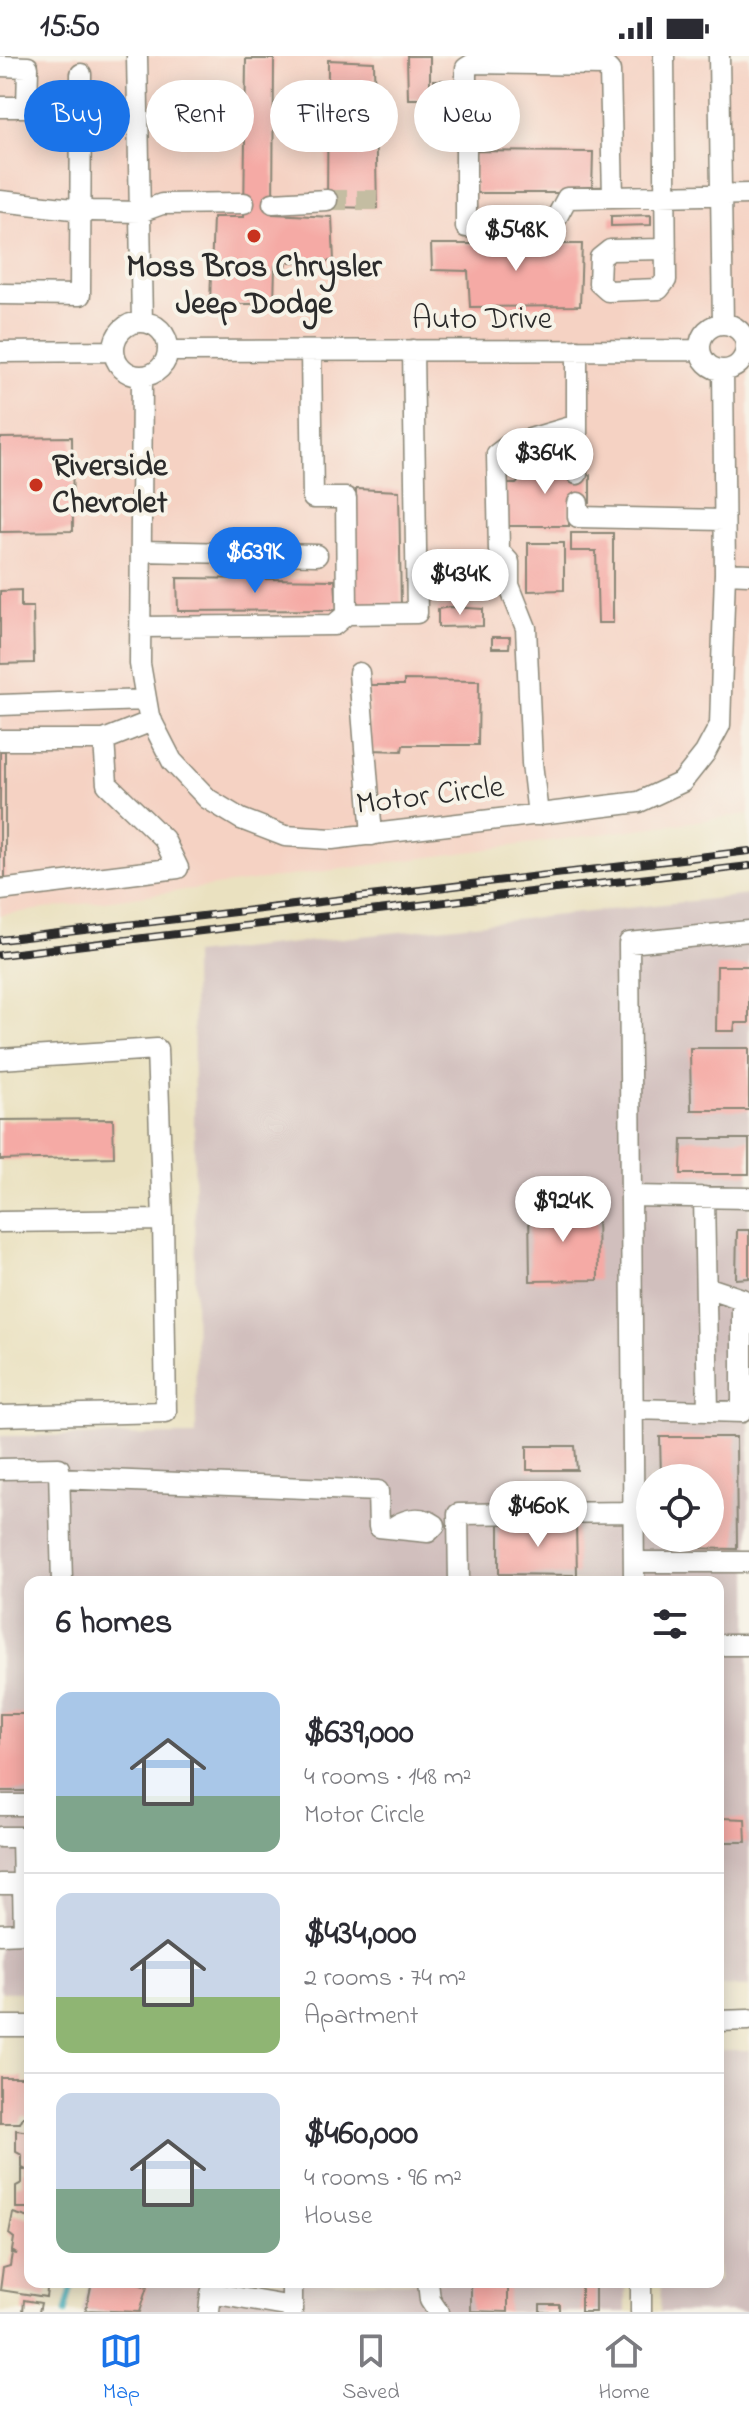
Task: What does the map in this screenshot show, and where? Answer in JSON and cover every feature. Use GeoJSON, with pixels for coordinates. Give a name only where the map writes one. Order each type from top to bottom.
{"type":"FeatureCollection","features":[{"type":"Feature","properties":{"kind":"street"},"geometry":{"type":"LineString","coordinates":[[137,56],[142,322]]}},
{"type":"Feature","properties":{"kind":"street"},"geometry":{"type":"LineString","coordinates":[[664,56],[666,249]]}},
{"type":"Feature","properties":{"kind":"street"},"geometry":{"type":"LineString","coordinates":[[719,56],[723,324]]}},
{"type":"Feature","properties":{"kind":"street"},"geometry":{"type":"LineString","coordinates":[[613,196],[610,71],[604,65],[474,63],[466,68],[466,227],[552,226],[567,198],[749,194]]}},
{"type":"Feature","properties":{"kind":"street"},"geometry":{"type":"LineString","coordinates":[[0,66],[28,67],[27,107],[0,107]]}},
{"type":"Feature","properties":{"kind":"street"},"geometry":{"type":"LineString","coordinates":[[0,294],[80,295],[83,210],[81,74]]}},
{"type":"Feature","properties":{"kind":"street"},"geometry":{"type":"LineString","coordinates":[[273,203],[327,200]]}},
{"type":"Feature","properties":{"kind":"street"},"geometry":{"type":"LineString","coordinates":[[0,201],[83,210],[140,212],[162,204],[244,203]]}},
{"type":"Feature","properties":{"kind":"street"},"geometry":{"type":"LineString","coordinates":[[142,322],[158,328],[168,351],[157,371],[142,376],[120,366],[114,342],[125,327],[142,322]]}},
{"type":"Feature","properties":{"kind":"street"},"geometry":{"type":"LineString","coordinates":[[723,324],[740,331],[748,348],[741,361],[723,370],[706,362],[700,350],[706,332],[723,324]]}},
{"type":"Feature","properties":{"kind":"street"},"geometry":{"type":"LineString","coordinates":[[141,627],[334,625],[347,614],[417,613],[413,350]]}},
{"type":"Feature","properties":{"kind":"street"},"geometry":{"type":"LineString","coordinates":[[577,350],[577,474]]}},
{"type":"Feature","properties":{"kind":"street","name":"Auto Drive"},"geometry":{"type":"LineString","coordinates":[[168,351],[700,350]]}},
{"type":"Feature","properties":{"kind":"street"},"geometry":{"type":"LineString","coordinates":[[0,352],[114,351]]}},
{"type":"Feature","properties":{"kind":"street"},"geometry":{"type":"LineString","coordinates":[[311,351],[313,498],[346,498],[347,614]]}},
{"type":"Feature","properties":{"kind":"street","name":"Motor Circle"},"geometry":{"type":"LineString","coordinates":[[142,376],[140,664],[152,721],[172,761],[208,799],[241,819],[285,836],[332,839],[639,802],[682,782],[705,753],[720,725],[725,573],[723,370]]}},
{"type":"Feature","properties":{"kind":"street"},"geometry":{"type":"LineString","coordinates":[[538,815],[526,628],[509,585],[509,562],[499,551],[497,454],[509,445],[577,425]]}},
{"type":"Feature","properties":{"kind":"street"},"geometry":{"type":"LineString","coordinates":[[578,503],[578,517],[723,520]]}},
{"type":"Feature","properties":{"kind":"street"},"geometry":{"type":"LineString","coordinates":[[141,551],[317,555]]}},
{"type":"Feature","properties":{"kind":"street"},"geometry":{"type":"LineString","coordinates":[[725,573],[749,574]]}},
{"type":"Feature","properties":{"kind":"street"},"geometry":{"type":"LineString","coordinates":[[359,673],[372,835]]}},
{"type":"Feature","properties":{"kind":"street"},"geometry":{"type":"LineString","coordinates":[[0,705],[146,700]]}},
{"type":"Feature","properties":{"kind":"street"},"geometry":{"type":"LineString","coordinates":[[0,740],[104,740],[152,721]]}},
{"type":"Feature","properties":{"kind":"street"},"geometry":{"type":"LineString","coordinates":[[0,890],[178,868],[164,839],[107,784],[104,740]]}},
{"type":"Feature","properties":{"kind":"street"},"geometry":{"type":"LineString","coordinates":[[749,931],[629,943],[634,1572],[749,1562]]}},
{"type":"Feature","properties":{"kind":"street"},"geometry":{"type":"LineString","coordinates":[[0,1059],[157,1049],[166,1412],[0,1416]]}},
{"type":"Feature","properties":{"kind":"street"},"geometry":{"type":"LineString","coordinates":[[631,1196],[749,1198]]}},
{"type":"Feature","properties":{"kind":"street"},"geometry":{"type":"LineString","coordinates":[[704,1197],[708,1411]]}},
{"type":"Feature","properties":{"kind":"street"},"geometry":{"type":"LineString","coordinates":[[0,1222],[163,1220]]}},
{"type":"Feature","properties":{"kind":"street"},"geometry":{"type":"LineString","coordinates":[[633,1409],[742,1412],[742,1299],[706,1287]]}},
{"type":"Feature","properties":{"kind":"street"},"geometry":{"type":"LineString","coordinates":[[0,1469],[59,1468],[62,1576]]}},
{"type":"Feature","properties":{"kind":"street"},"geometry":{"type":"LineString","coordinates":[[59,1478],[378,1491],[379,1527],[395,1526],[428,1532],[435,1525],[458,1526]]}},
{"type":"Feature","properties":{"kind":"street"},"geometry":{"type":"LineString","coordinates":[[459,1576],[458,1514],[634,1512]]}},
{"type":"Feature","properties":{"kind":"street"},"geometry":{"type":"LineString","coordinates":[[724,1645],[749,1645]]}},
{"type":"Feature","properties":{"kind":"street"},"geometry":{"type":"LineString","coordinates":[[0,1805],[24,1805]]}},
{"type":"Feature","properties":{"kind":"street"},"geometry":{"type":"LineString","coordinates":[[0,1837],[22,1837],[24,1933],[0,1934]]}},
{"type":"Feature","properties":{"kind":"street"},"geometry":{"type":"LineString","coordinates":[[0,1884],[23,1884]]}},
{"type":"Feature","properties":{"kind":"street"},"geometry":{"type":"LineString","coordinates":[[724,2021],[749,2020]]}},
{"type":"Feature","properties":{"kind":"street"},"geometry":{"type":"LineString","coordinates":[[0,2026],[24,2026]]}},
{"type":"Feature","properties":{"kind":"street"},"geometry":{"type":"LineString","coordinates":[[209,2312],[211,2293],[292,2309],[292,2288]]}},
{"type":"Feature","properties":{"kind":"street"},"geometry":{"type":"LineString","coordinates":[[429,2288],[430,2300],[438,2312]]}},
{"type":"Feature","properties":{"kind":"street"},"geometry":{"type":"LineString","coordinates":[[641,2288],[641,2312]]}},
{"type":"Feature","properties":{"kind":"shaded area"},"geometry":{"type":"Polygon","coordinates":[[[0,56],[749,56],[749,814],[0,915],[0,56]]]}},
{"type":"Feature","properties":{"kind":"shaded area"},"geometry":{"type":"Polygon","coordinates":[[[749,895],[749,1987],[724,1987],[724,1576],[24,1576],[24,1992],[0,1992],[0,1436],[196,1435],[193,954],[749,895]]]}},
{"type":"Feature","properties":{"kind":"shaded area"},"geometry":{"type":"Polygon","coordinates":[[[724,2050],[749,2050],[749,2312],[660,2312],[661,2288],[724,2288],[724,2050]]]}},
{"type":"Feature","properties":{"kind":"shaded area"},"geometry":{"type":"Polygon","coordinates":[[[88,2288],[626,2288],[626,2312],[82,2312],[88,2288]]]}},
{"type":"Feature","properties":{"kind":"building"},"geometry":{"type":"Polygon","coordinates":[[[407,56],[430,56],[430,80],[414,80],[414,99],[408,99],[407,56]]]}},
{"type":"Feature","properties":{"kind":"building"},"geometry":{"type":"Polygon","coordinates":[[[246,59],[274,59],[274,80],[270,80],[273,214],[332,217],[334,261],[287,262],[286,268],[275,266],[274,304],[210,304],[213,217],[244,217],[245,152],[254,152],[254,80],[246,80],[246,59]]]}},
{"type":"Feature","properties":{"kind":"building"},"geometry":{"type":"Polygon","coordinates":[[[328,60],[374,62],[374,80],[328,80],[328,60]]]}},
{"type":"Feature","properties":{"kind":"building"},"geometry":{"type":"Polygon","coordinates":[[[327,152],[376,152],[377,208],[327,207],[327,152]]]}},
{"type":"Feature","properties":{"kind":"building"},"geometry":{"type":"Polygon","coordinates":[[[474,152],[593,152],[592,193],[475,193],[474,152]]]}},
{"type":"Feature","properties":{"kind":"building"},"geometry":{"type":"Polygon","coordinates":[[[651,215],[651,225],[611,226],[611,216],[651,215]]]}},
{"type":"Feature","properties":{"kind":"building"},"geometry":{"type":"Polygon","coordinates":[[[431,244],[582,244],[580,306],[470,307],[468,271],[432,270],[431,244]]]}},
{"type":"Feature","properties":{"kind":"building","name":"Riverside Chevrolet"},"geometry":{"type":"Polygon","coordinates":[[[72,437],[73,531],[0,532],[0,438],[72,437]]]}},
{"type":"Feature","properties":{"kind":"building"},"geometry":{"type":"Polygon","coordinates":[[[542,458],[563,458],[564,475],[590,475],[590,503],[569,503],[569,526],[506,526],[505,484],[516,484],[542,458]]]}},
{"type":"Feature","properties":{"kind":"building"},"geometry":{"type":"Polygon","coordinates":[[[356,489],[399,491],[401,607],[355,606],[356,489]]]}},
{"type":"Feature","properties":{"kind":"building"},"geometry":{"type":"Polygon","coordinates":[[[571,533],[613,533],[613,623],[598,623],[596,551],[571,551],[571,533]]]}},
{"type":"Feature","properties":{"kind":"building"},"geometry":{"type":"Polygon","coordinates":[[[528,543],[564,543],[564,590],[528,591],[528,543]]]}},
{"type":"Feature","properties":{"kind":"building"},"geometry":{"type":"Polygon","coordinates":[[[177,578],[335,580],[337,610],[178,611],[177,578]]]}},
{"type":"Feature","properties":{"kind":"building"},"geometry":{"type":"Polygon","coordinates":[[[21,590],[21,607],[33,607],[34,663],[0,664],[0,591],[21,590]]]}},
{"type":"Feature","properties":{"kind":"building"},"geometry":{"type":"Polygon","coordinates":[[[438,609],[483,609],[483,626],[438,627],[438,609]]]}},
{"type":"Feature","properties":{"kind":"building"},"geometry":{"type":"Polygon","coordinates":[[[492,637],[510,637],[509,648],[492,648],[492,637]]]}},
{"type":"Feature","properties":{"kind":"building"},"geometry":{"type":"Polygon","coordinates":[[[404,680],[479,681],[478,745],[403,745],[402,751],[371,750],[369,685],[404,685],[404,680]]]}},
{"type":"Feature","properties":{"kind":"building"},"geometry":{"type":"Polygon","coordinates":[[[0,751],[5,751],[5,878],[0,878],[0,751]]]}},
{"type":"Feature","properties":{"kind":"building"},"geometry":{"type":"Polygon","coordinates":[[[717,966],[749,966],[749,1023],[735,1023],[734,1031],[716,1031],[717,966]]]}},
{"type":"Feature","properties":{"kind":"building"},"geometry":{"type":"Polygon","coordinates":[[[690,1048],[749,1048],[749,1110],[691,1110],[690,1048]]]}},
{"type":"Feature","properties":{"kind":"building"},"geometry":{"type":"Polygon","coordinates":[[[113,1119],[114,1157],[0,1160],[0,1120],[113,1119]]]}},
{"type":"Feature","properties":{"kind":"building"},"geometry":{"type":"Polygon","coordinates":[[[682,1139],[749,1139],[749,1174],[681,1174],[682,1139]]]}},
{"type":"Feature","properties":{"kind":"building"},"geometry":{"type":"Polygon","coordinates":[[[529,1207],[597,1207],[598,1280],[530,1281],[529,1207]]]}},
{"type":"Feature","properties":{"kind":"building"},"geometry":{"type":"Polygon","coordinates":[[[737,1230],[749,1230],[749,1278],[736,1279],[737,1230]]]}},
{"type":"Feature","properties":{"kind":"building"},"geometry":{"type":"Polygon","coordinates":[[[660,1437],[736,1437],[737,1549],[724,1549],[724,1464],[661,1464],[660,1437]]]}},
{"type":"Feature","properties":{"kind":"building"},"geometry":{"type":"Polygon","coordinates":[[[527,1446],[575,1446],[577,1470],[527,1470],[527,1446]]]}},
{"type":"Feature","properties":{"kind":"building"},"geometry":{"type":"Polygon","coordinates":[[[499,1523],[576,1523],[577,1575],[499,1574],[499,1523]]]}},
{"type":"Feature","properties":{"kind":"building"},"geometry":{"type":"Polygon","coordinates":[[[0,1714],[24,1714],[24,1791],[0,1791],[0,1714]]]}},
{"type":"Feature","properties":{"kind":"building"},"geometry":{"type":"Polygon","coordinates":[[[724,1818],[745,1819],[746,1842],[724,1842],[724,1818]]]}},
{"type":"Feature","properties":{"kind":"building"},"geometry":{"type":"Polygon","coordinates":[[[0,2077],[23,2077],[24,2117],[20,2123],[0,2123],[0,2077]]]}},
{"type":"Feature","properties":{"kind":"building"},"geometry":{"type":"Polygon","coordinates":[[[16,2130],[24,2131],[24,2169],[22,2155],[16,2152],[16,2130]]]}},
{"type":"Feature","properties":{"kind":"building"},"geometry":{"type":"Polygon","coordinates":[[[22,2170],[24,2208],[16,2208],[16,2186],[22,2183],[22,2170]]]}},
{"type":"Feature","properties":{"kind":"building"},"geometry":{"type":"Polygon","coordinates":[[[13,2213],[24,2216],[24,2288],[47,2288],[46,2297],[0,2290],[3,2268],[10,2266],[12,2253],[17,2254],[12,2251],[14,2238],[9,2234],[13,2213]]]}},
{"type":"Feature","properties":{"kind":"building"},"geometry":{"type":"Polygon","coordinates":[[[91,2288],[147,2288],[139,2312],[86,2310],[91,2288]]]}},
{"type":"Feature","properties":{"kind":"building"},"geometry":{"type":"Polygon","coordinates":[[[471,2288],[508,2288],[508,2312],[471,2311],[471,2288]]]}},
{"type":"Feature","properties":{"kind":"building"},"geometry":{"type":"Polygon","coordinates":[[[581,2288],[595,2288],[595,2312],[581,2312],[581,2288]]]}},
{"type":"Feature","properties":{"kind":"building"},"geometry":{"type":"Polygon","coordinates":[[[24,2300],[41,2303],[39,2312],[23,2312],[24,2300]]]}},
{"type":"Feature","properties":{"kind":"building"},"geometry":{"type":"Polygon","coordinates":[[[540,2304],[559,2304],[559,2312],[540,2312],[540,2304]]]}},
{"type":"Feature","properties":{"kind":"waterway"},"geometry":{"type":"LineString","coordinates":[[65,2312],[71,2288]]}},
{"type":"Feature","properties":{"kind":"tunnel"},"geometry":{"type":"LineString","coordinates":[[327,200],[377,200]]}},
{"type":"Feature","properties":{"kind":"railway"},"geometry":{"type":"LineString","coordinates":[[0,940],[749,851]]}},
{"type":"Feature","properties":{"kind":"railway"},"geometry":{"type":"LineString","coordinates":[[0,955],[749,866]]}},
{"type":"Feature","properties":{"kind":"place","name":"Moss Bros Chrysler Jeep Dodge"},"geometry":{"type":"Point","coordinates":[254,236]}},
{"type":"Feature","properties":{"kind":"place","name":"Riverside Chevrolet"},"geometry":{"type":"Point","coordinates":[36,485]}}]}
